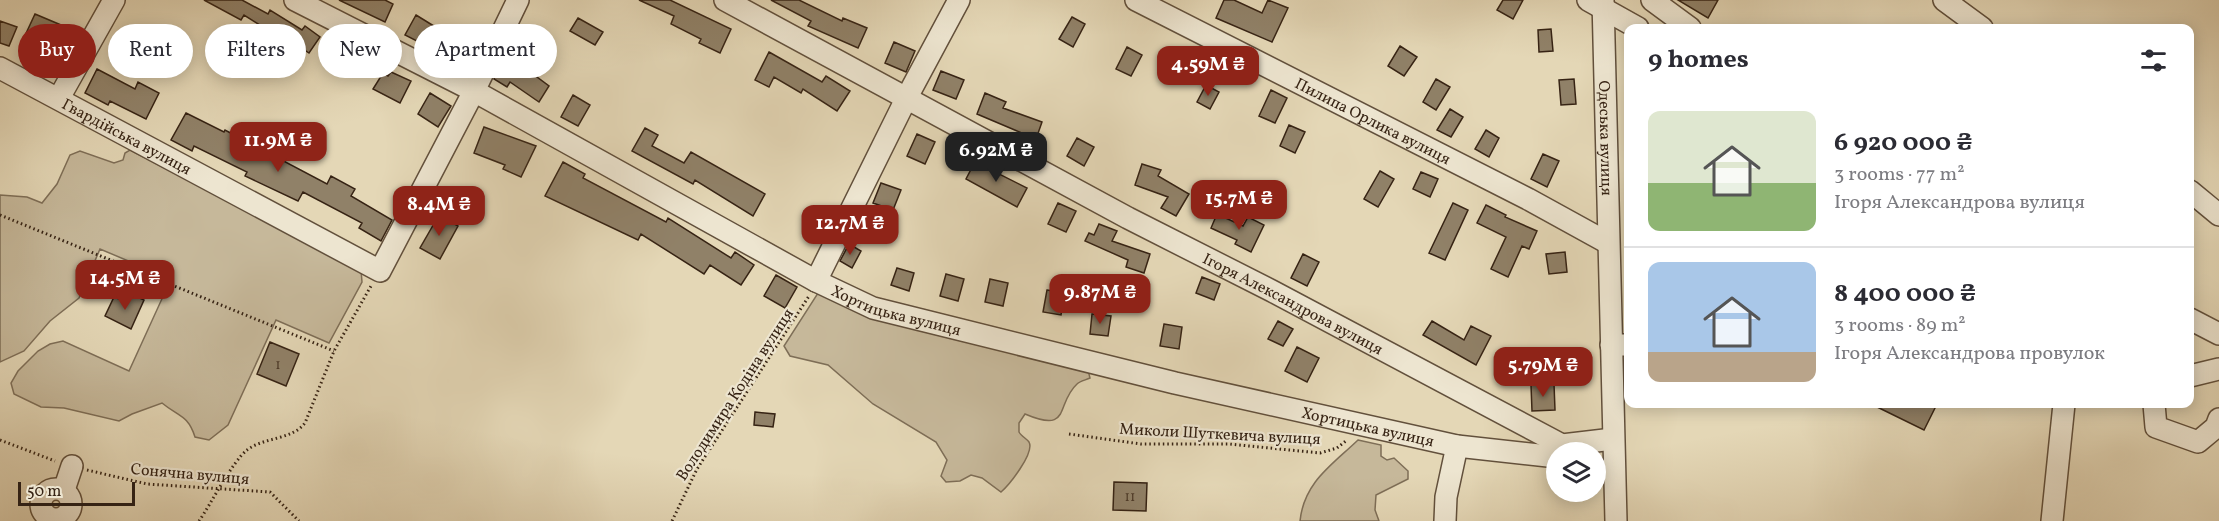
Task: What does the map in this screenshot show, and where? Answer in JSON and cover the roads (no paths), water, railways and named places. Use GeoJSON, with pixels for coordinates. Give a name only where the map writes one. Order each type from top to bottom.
{"type":"FeatureCollection","features":[{"type":"Feature","properties":{"kind":"street"},"geometry":{"type":"LineString","coordinates":[[60,98],[114,0]]}},
{"type":"Feature","properties":{"kind":"street","name":"Хортицька вулиця"},"geometry":{"type":"LineString","coordinates":[[295,0],[474,91],[816,281],[873,308],[1174,383],[1360,425],[1457,446],[1546,456]]}},
{"type":"Feature","properties":{"kind":"street"},"geometry":{"type":"LineString","coordinates":[[474,91],[518,0]]}},
{"type":"Feature","properties":{"kind":"street","name":"Ігоря Александрова вулиця"},"geometry":{"type":"LineString","coordinates":[[725,0],[1128,218],[1272,291],[1562,445],[1613,439]]}},
{"type":"Feature","properties":{"kind":"street"},"geometry":{"type":"LineString","coordinates":[[816,281],[907,97],[959,0]]}},
{"type":"Feature","properties":{"kind":"street","name":"Пилипа Орлика вулиця"},"geometry":{"type":"LineString","coordinates":[[1136,0],[1528,199],[1608,243]]}},
{"type":"Feature","properties":{"kind":"street"},"geometry":{"type":"LineString","coordinates":[[1652,0],[1685,24]]}},
{"type":"Feature","properties":{"kind":"street"},"geometry":{"type":"LineString","coordinates":[[1944,0],[1977,24]]}},
{"type":"Feature","properties":{"kind":"street"},"geometry":{"type":"LineString","coordinates":[[1598,3],[1632,24]]}},
{"type":"Feature","properties":{"kind":"street","name":"Одеська вулиця"},"geometry":{"type":"LineString","coordinates":[[1598,3],[1608,243],[1620,345],[1613,439],[1606,459]]}},
{"type":"Feature","properties":{"kind":"street","name":"Гвардійська вулиця"},"geometry":{"type":"LineString","coordinates":[[0,68],[60,98],[380,271],[474,91]]}},
{"type":"Feature","properties":{"kind":"street"},"geometry":{"type":"LineString","coordinates":[[2194,194],[2219,215]]}},
{"type":"Feature","properties":{"kind":"street"},"geometry":{"type":"LineString","coordinates":[[2194,321],[2219,334]]}},
{"type":"Feature","properties":{"kind":"street"},"geometry":{"type":"LineString","coordinates":[[2194,375],[2219,369]]}},
{"type":"Feature","properties":{"kind":"street"},"geometry":{"type":"LineString","coordinates":[[2052,521],[2064,408]]}},
{"type":"Feature","properties":{"kind":"street"},"geometry":{"type":"LineString","coordinates":[[2154,408],[2156,427],[2198,442],[2216,427],[2219,419]]}},
{"type":"Feature","properties":{"kind":"street"},"geometry":{"type":"LineString","coordinates":[[1445,521],[1446,497],[1457,446]]}},
{"type":"Feature","properties":{"kind":"street"},"geometry":{"type":"LineString","coordinates":[[64,490],[72,466]]}},
{"type":"Feature","properties":{"kind":"street","name":"Одеська вулиця"},"geometry":{"type":"LineString","coordinates":[[1606,467],[1616,521]]}}]}
